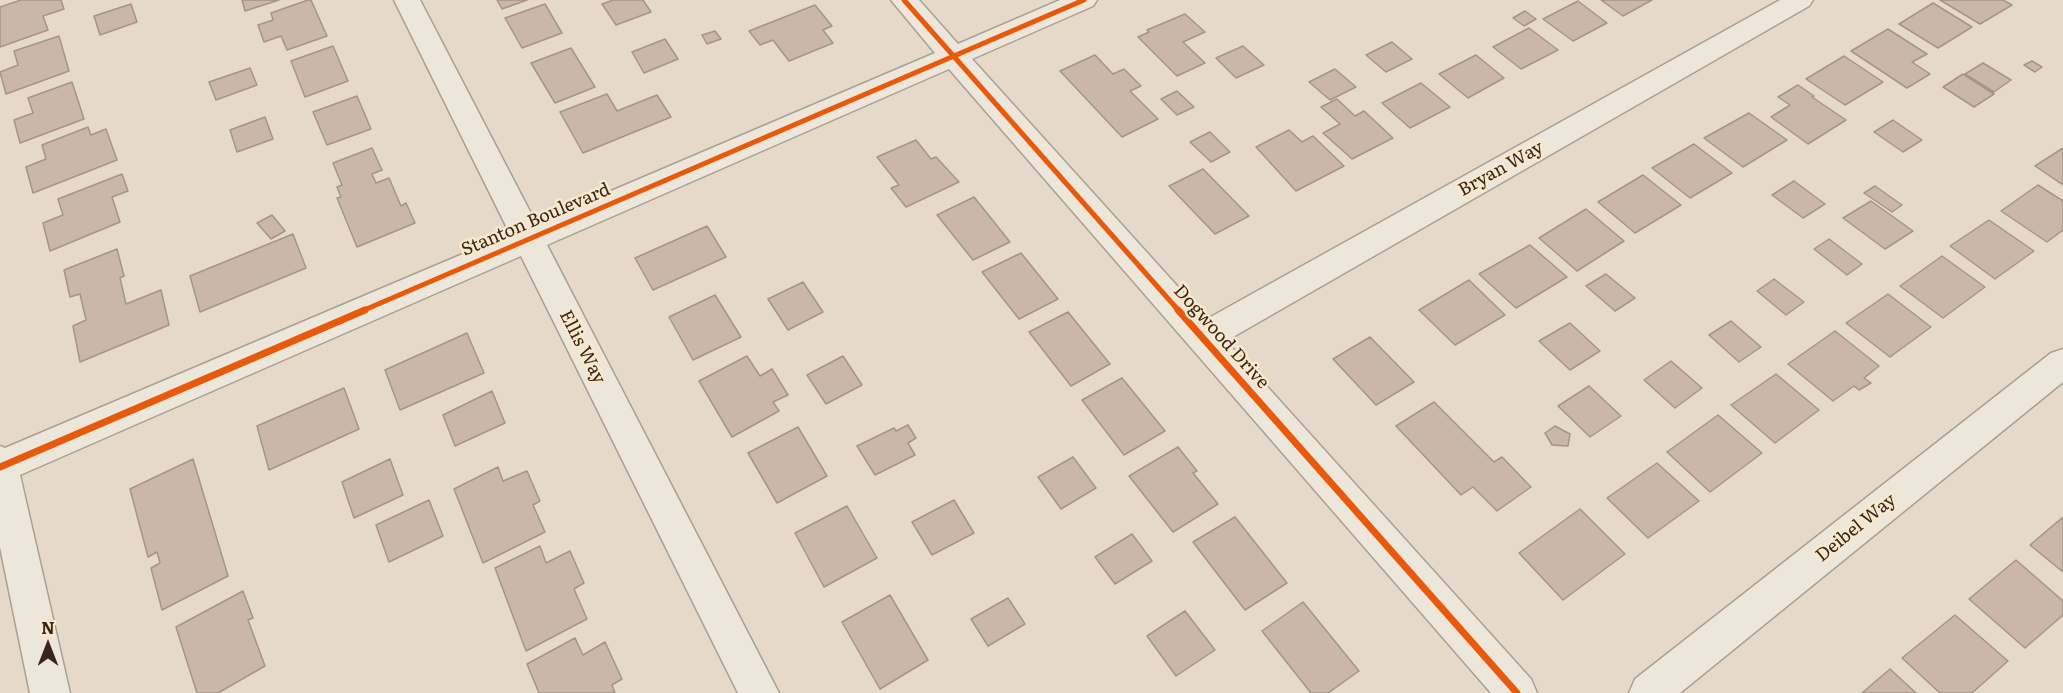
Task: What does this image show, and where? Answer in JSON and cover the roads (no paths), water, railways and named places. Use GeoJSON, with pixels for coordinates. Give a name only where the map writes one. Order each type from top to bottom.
{"type":"FeatureCollection","features":[{"type":"Feature","properties":{"kind":"street","name":"Ellis Way"},"geometry":{"type":"LineString","coordinates":[[407,0],[759,693]]}},
{"type":"Feature","properties":{"kind":"street","name":"Dogwood Drive"},"geometry":{"type":"LineString","coordinates":[[904,0],[1517,693]]}},
{"type":"Feature","properties":{"kind":"street","name":"Stanton Boulevard"},"geometry":{"type":"LineString","coordinates":[[0,465],[1084,0]]}},
{"type":"Feature","properties":{"kind":"street","name":"Bryan Way"},"geometry":{"type":"LineString","coordinates":[[1202,338],[1800,0]]}},
{"type":"Feature","properties":{"kind":"street","name":"Deibel Way"},"geometry":{"type":"LineString","coordinates":[[1650,693],[2063,363]]}},
{"type":"Feature","properties":{"kind":"street"},"geometry":{"type":"LineString","coordinates":[[0,465],[50,693]]}}]}
